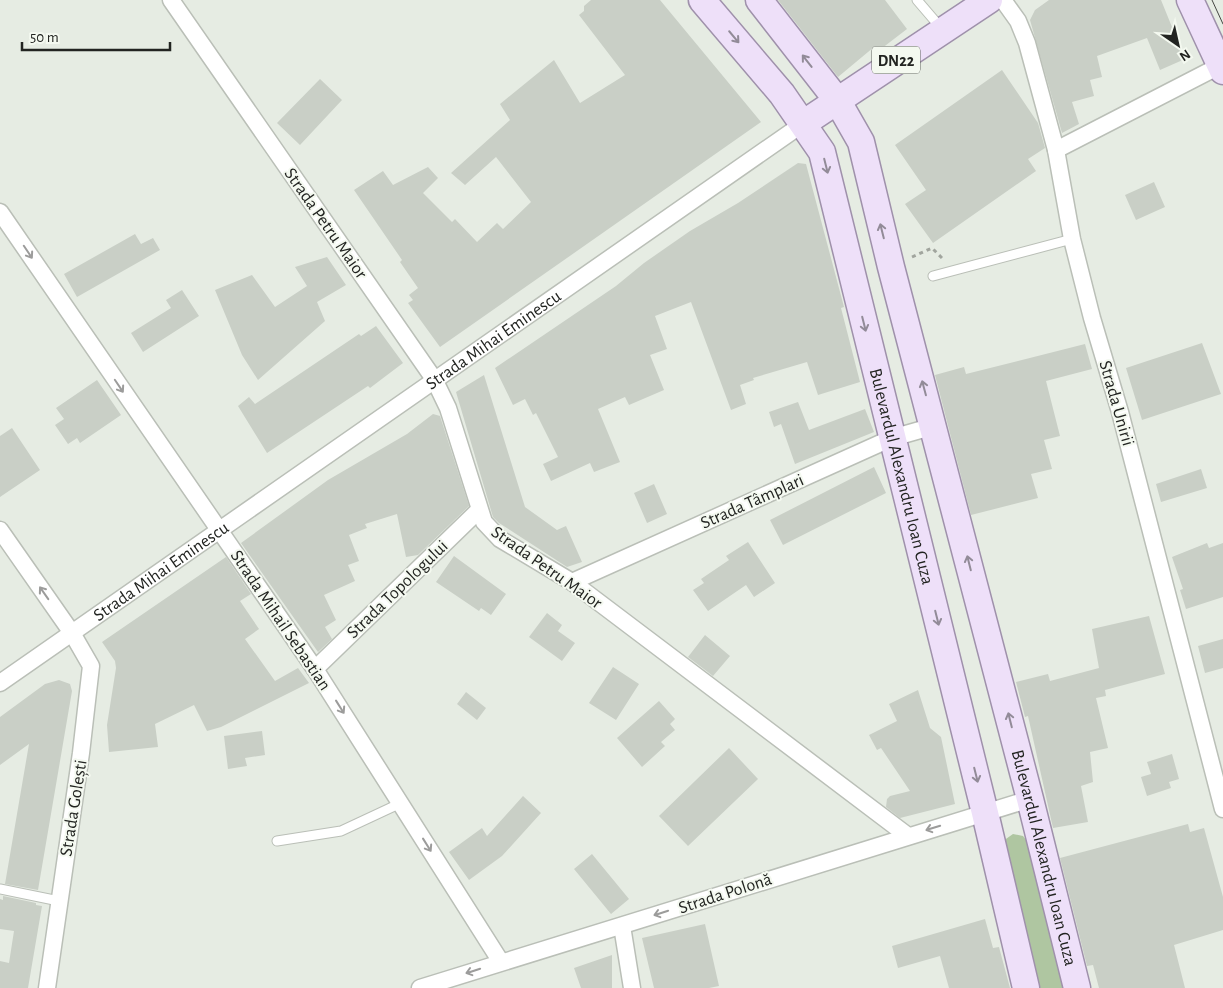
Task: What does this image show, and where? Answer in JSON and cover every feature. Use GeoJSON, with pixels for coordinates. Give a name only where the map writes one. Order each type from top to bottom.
{"type":"FeatureCollection","features":[{"type":"Feature","properties":{"kind":"main road","name":"Bulevardul Alexandru Ioan Cuza"},"geometry":{"type":"LineString","coordinates":[[702,0],[804,123],[822,152],[985,813],[1026,988]]}},
{"type":"Feature","properties":{"kind":"main road","name":"Bulevardul Alexandru Ioan Cuza"},"geometry":{"type":"LineString","coordinates":[[759,0],[836,100],[861,142],[891,267],[1030,799],[1076,988]]}},
{"type":"Feature","properties":{"kind":"main road","name":"Strada Mihai Eminescu"},"geometry":{"type":"LineString","coordinates":[[804,123],[989,0]]}},
{"type":"Feature","properties":{"kind":"main road"},"geometry":{"type":"LineString","coordinates":[[1190,0],[1222,67]]}},
{"type":"Feature","properties":{"kind":"street","name":"Strada Petru Maior"},"geometry":{"type":"LineString","coordinates":[[171,0],[434,379],[448,408],[473,482],[479,510],[486,526],[500,540],[572,582],[908,836]]}},
{"type":"Feature","properties":{"kind":"street","name":"Strada Unirii"},"geometry":{"type":"LineString","coordinates":[[1003,0],[1018,21],[1027,43],[1056,150],[1072,239],[1092,318],[1120,412],[1223,810]]}},
{"type":"Feature","properties":{"kind":"street"},"geometry":{"type":"LineString","coordinates":[[1056,150],[1222,67]]}},
{"type":"Feature","properties":{"kind":"street","name":"Strada Mihai Eminescu"},"geometry":{"type":"LineString","coordinates":[[0,683],[804,123]]}},
{"type":"Feature","properties":{"kind":"street","name":"Strada Mihail Sebastian"},"geometry":{"type":"LineString","coordinates":[[0,212],[315,669],[501,962]]}},
{"type":"Feature","properties":{"kind":"street","name":"Strada Tâmplari"},"geometry":{"type":"LineString","coordinates":[[572,582],[892,438],[934,426]]}},
{"type":"Feature","properties":{"kind":"street","name":"Strada Topologului"},"geometry":{"type":"LineString","coordinates":[[315,669],[479,510]]}},
{"type":"Feature","properties":{"kind":"street","name":"Strada Golești"},"geometry":{"type":"LineString","coordinates":[[0,530],[72,633],[89,660],[92,676],[47,988]]}},
{"type":"Feature","properties":{"kind":"street","name":"Strada Polonă"},"geometry":{"type":"LineString","coordinates":[[420,988],[450,984],[501,962],[1030,799]]}},
{"type":"Feature","properties":{"kind":"street"},"geometry":{"type":"LineString","coordinates":[[622,926],[632,988]]}},
{"type":"Feature","properties":{"kind":"lane"},"geometry":{"type":"LineString","coordinates":[[917,0],[942,30]]}},
{"type":"Feature","properties":{"kind":"lane"},"geometry":{"type":"LineString","coordinates":[[933,276],[1072,239]]}},
{"type":"Feature","properties":{"kind":"lane"},"geometry":{"type":"LineString","coordinates":[[277,841],[340,831],[401,804]]}},
{"type":"Feature","properties":{"kind":"lane"},"geometry":{"type":"LineString","coordinates":[[0,889],[59,901]]}},
{"type":"Feature","properties":{"kind":"path"},"geometry":{"type":"LineString","coordinates":[[891,267],[932,248],[955,271]]}},
{"type":"Feature","properties":{"kind":"green space"},"geometry":{"type":"Polygon","coordinates":[[[1013,834],[1023,836],[1030,845],[1068,988],[1037,988],[1003,841],[1013,834]]]}},
{"type":"Feature","properties":{"kind":"building"},"geometry":{"type":"Polygon","coordinates":[[[591,0],[660,0],[761,122],[440,347],[408,303],[413,300],[409,295],[418,288],[400,262],[402,260],[354,190],[383,171],[393,185],[428,167],[438,178],[423,193],[452,222],[455,219],[477,242],[497,223],[503,229],[531,202],[496,157],[465,185],[451,173],[510,120],[500,104],[554,60],[580,103],[625,75],[579,15],[584,11],[584,6],[591,0]]]}},
{"type":"Feature","properties":{"kind":"building"},"geometry":{"type":"Polygon","coordinates":[[[778,0],[885,0],[907,29],[877,52],[874,47],[838,77],[778,0]]]}},
{"type":"Feature","properties":{"kind":"building"},"geometry":{"type":"Polygon","coordinates":[[[1049,0],[1161,0],[1185,59],[1160,70],[1147,38],[1097,56],[1102,77],[1090,80],[1094,96],[1072,102],[1079,124],[1062,133],[1030,20],[1035,10],[1049,0]]]}},
{"type":"Feature","properties":{"kind":"building"},"geometry":{"type":"Polygon","coordinates":[[[1002,70],[1038,123],[1045,148],[1028,159],[1036,171],[933,243],[905,204],[926,190],[895,145],[1002,70]]]}},
{"type":"Feature","properties":{"kind":"building"},"geometry":{"type":"Polygon","coordinates":[[[320,79],[342,100],[300,145],[277,123],[320,79]]]}},
{"type":"Feature","properties":{"kind":"building"},"geometry":{"type":"Polygon","coordinates":[[[798,163],[806,164],[844,307],[841,308],[860,382],[818,395],[807,362],[753,378],[754,380],[740,385],[746,404],[731,410],[691,302],[655,316],[667,349],[650,355],[664,390],[629,405],[625,397],[598,409],[620,462],[594,472],[590,463],[551,481],[543,464],[558,457],[536,413],[533,415],[525,399],[513,405],[495,368],[616,286],[644,263],[690,231],[738,203],[798,163]]]}},
{"type":"Feature","properties":{"kind":"building"},"geometry":{"type":"Polygon","coordinates":[[[1154,182],[1165,207],[1136,220],[1125,195],[1154,182]]]}},
{"type":"Feature","properties":{"kind":"building"},"geometry":{"type":"Polygon","coordinates":[[[135,234],[141,244],[153,238],[160,250],[77,297],[64,274],[135,234]]]}},
{"type":"Feature","properties":{"kind":"building"},"geometry":{"type":"Polygon","coordinates":[[[327,257],[346,285],[317,302],[325,321],[258,380],[242,355],[215,290],[252,275],[275,307],[307,286],[295,267],[327,257]]]}},
{"type":"Feature","properties":{"kind":"building"},"geometry":{"type":"Polygon","coordinates":[[[182,290],[199,316],[143,352],[131,333],[171,308],[166,300],[182,290]]]}},
{"type":"Feature","properties":{"kind":"building"},"geometry":{"type":"Polygon","coordinates":[[[376,326],[403,363],[370,388],[368,386],[267,453],[238,406],[249,397],[255,404],[359,334],[361,336],[376,326]]]}},
{"type":"Feature","properties":{"kind":"building"},"geometry":{"type":"Polygon","coordinates":[[[1202,343],[1221,394],[1142,420],[1126,368],[1202,343]]]}},
{"type":"Feature","properties":{"kind":"building"},"geometry":{"type":"Polygon","coordinates":[[[1085,344],[1092,369],[1046,381],[1060,436],[1044,440],[1052,469],[1031,474],[1038,498],[971,515],[935,375],[964,367],[966,374],[1085,344]]]}},
{"type":"Feature","properties":{"kind":"building"},"geometry":{"type":"Polygon","coordinates":[[[484,375],[525,507],[557,530],[566,526],[582,562],[567,567],[499,523],[493,517],[456,392],[484,375]]]}},
{"type":"Feature","properties":{"kind":"building"},"geometry":{"type":"Polygon","coordinates":[[[97,380],[121,415],[80,443],[77,438],[68,444],[55,425],[64,419],[56,408],[97,380]]]}},
{"type":"Feature","properties":{"kind":"building"},"geometry":{"type":"Polygon","coordinates":[[[798,402],[809,430],[865,409],[874,432],[795,464],[781,424],[774,427],[769,412],[798,402]]]}},
{"type":"Feature","properties":{"kind":"building"},"geometry":{"type":"Polygon","coordinates":[[[433,414],[440,416],[469,506],[418,555],[406,557],[397,514],[365,524],[367,528],[349,535],[359,561],[348,565],[355,581],[324,595],[336,620],[325,627],[332,639],[318,652],[241,543],[328,480],[407,434],[433,414]]]}},
{"type":"Feature","properties":{"kind":"building"},"geometry":{"type":"Polygon","coordinates":[[[12,428],[40,470],[0,497],[0,436],[12,428]]]}},
{"type":"Feature","properties":{"kind":"building"},"geometry":{"type":"Polygon","coordinates":[[[874,467],[886,493],[783,545],[770,520],[874,467]]]}},
{"type":"Feature","properties":{"kind":"building"},"geometry":{"type":"Polygon","coordinates":[[[1201,469],[1207,488],[1161,502],[1156,484],[1201,469]]]}},
{"type":"Feature","properties":{"kind":"building"},"geometry":{"type":"Polygon","coordinates":[[[654,484],[667,514],[647,523],[634,493],[654,484]]]}},
{"type":"Feature","properties":{"kind":"building"},"geometry":{"type":"Polygon","coordinates":[[[748,542],[775,583],[754,597],[746,585],[708,611],[693,590],[704,583],[701,579],[729,560],[726,556],[748,542]]]}},
{"type":"Feature","properties":{"kind":"building"},"geometry":{"type":"Polygon","coordinates":[[[1207,543],[1209,548],[1223,543],[1223,597],[1186,609],[1180,590],[1183,589],[1172,557],[1207,543]]]}},
{"type":"Feature","properties":{"kind":"building"},"geometry":{"type":"Polygon","coordinates":[[[454,556],[506,594],[491,615],[481,608],[479,611],[436,582],[454,556]]]}},
{"type":"Feature","properties":{"kind":"building"},"geometry":{"type":"Polygon","coordinates":[[[226,557],[251,594],[240,601],[259,629],[245,639],[275,681],[298,668],[309,683],[221,727],[207,731],[194,705],[155,724],[158,747],[109,752],[107,725],[116,668],[115,661],[102,642],[226,557]]]}},
{"type":"Feature","properties":{"kind":"building"},"geometry":{"type":"Polygon","coordinates":[[[547,613],[562,625],[558,631],[575,643],[562,661],[529,637],[547,613]]]}},
{"type":"Feature","properties":{"kind":"building"},"geometry":{"type":"Polygon","coordinates":[[[1149,616],[1165,674],[1105,690],[1106,696],[1096,698],[1108,748],[1090,752],[1093,782],[1081,786],[1088,822],[1053,828],[1028,716],[1025,717],[1016,682],[1048,674],[1050,681],[1099,668],[1092,629],[1149,616]]]}},
{"type":"Feature","properties":{"kind":"building"},"geometry":{"type":"Polygon","coordinates":[[[705,635],[730,656],[713,676],[688,657],[705,635]]]}},
{"type":"Feature","properties":{"kind":"building"},"geometry":{"type":"Polygon","coordinates":[[[1223,639],[1223,668],[1205,673],[1198,646],[1223,639]]]}},
{"type":"Feature","properties":{"kind":"building"},"geometry":{"type":"Polygon","coordinates":[[[613,667],[639,684],[616,720],[589,703],[613,667]]]}},
{"type":"Feature","properties":{"kind":"building"},"geometry":{"type":"Polygon","coordinates":[[[59,680],[70,684],[72,691],[38,890],[5,884],[29,744],[0,765],[0,717],[45,684],[59,680]]]}},
{"type":"Feature","properties":{"kind":"building"},"geometry":{"type":"Polygon","coordinates":[[[918,690],[930,728],[941,737],[955,804],[900,818],[886,807],[887,799],[890,796],[910,791],[881,748],[877,750],[869,735],[897,721],[889,704],[918,690]]]}},
{"type":"Feature","properties":{"kind":"building"},"geometry":{"type":"Polygon","coordinates":[[[466,692],[486,708],[477,720],[457,704],[466,692]]]}},
{"type":"Feature","properties":{"kind":"building"},"geometry":{"type":"Polygon","coordinates":[[[659,701],[675,719],[670,724],[675,730],[661,742],[665,746],[642,767],[617,738],[659,701]]]}},
{"type":"Feature","properties":{"kind":"building"},"geometry":{"type":"Polygon","coordinates":[[[262,731],[265,755],[245,758],[247,766],[228,769],[224,736],[262,731]]]}},
{"type":"Feature","properties":{"kind":"building"},"geometry":{"type":"Polygon","coordinates":[[[729,748],[758,779],[688,846],[659,816],[729,748]]]}},
{"type":"Feature","properties":{"kind":"building"},"geometry":{"type":"Polygon","coordinates":[[[1172,754],[1179,779],[1169,782],[1171,788],[1147,796],[1141,777],[1151,774],[1147,762],[1172,754]]]}},
{"type":"Feature","properties":{"kind":"building"},"geometry":{"type":"Polygon","coordinates":[[[523,796],[541,813],[502,856],[469,880],[449,852],[482,828],[487,836],[523,796]]]}},
{"type":"Feature","properties":{"kind":"building"},"geometry":{"type":"Polygon","coordinates":[[[1188,824],[1190,832],[1204,828],[1223,897],[1223,930],[1174,945],[1185,988],[1099,988],[1093,965],[1087,966],[1060,858],[1188,824]]]}},
{"type":"Feature","properties":{"kind":"building"},"geometry":{"type":"Polygon","coordinates":[[[592,854],[629,899],[611,914],[574,869],[592,854]]]}},
{"type":"Feature","properties":{"kind":"building"},"geometry":{"type":"Polygon","coordinates":[[[3,896],[42,906],[28,988],[0,988],[0,961],[9,963],[14,931],[0,929],[0,899],[3,900],[3,896]]]}},
{"type":"Feature","properties":{"kind":"building"},"geometry":{"type":"Polygon","coordinates":[[[985,919],[993,948],[999,947],[1010,988],[949,988],[940,956],[898,968],[892,946],[985,919]]]}},
{"type":"Feature","properties":{"kind":"building"},"geometry":{"type":"Polygon","coordinates":[[[705,924],[719,986],[709,988],[654,988],[642,938],[705,924]]]}},
{"type":"Feature","properties":{"kind":"building"},"geometry":{"type":"Polygon","coordinates":[[[612,955],[612,988],[581,988],[574,968],[612,955]]]}},
{"type":"Feature","properties":{"kind":"tram line"},"geometry":{"type":"LineString","coordinates":[[1212,0],[1223,24]]}}]}
